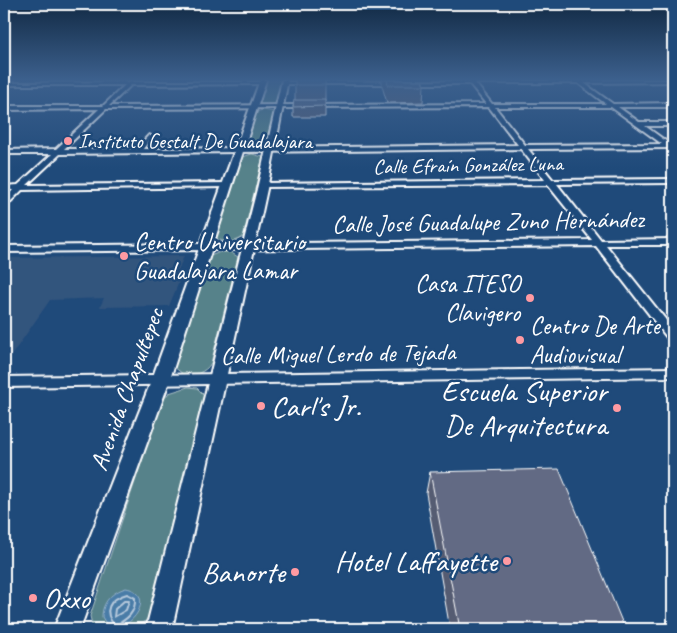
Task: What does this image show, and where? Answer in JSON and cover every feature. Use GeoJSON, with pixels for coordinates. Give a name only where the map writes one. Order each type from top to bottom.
{"type":"FeatureCollection","features":[{"type":"Feature","properties":{"kind":"street"},"geometry":{"type":"LineString","coordinates":[[4,203],[102,110]]}},
{"type":"Feature","properties":{"kind":"street","name":"Avenida Chapultepec"},"geometry":{"type":"LineString","coordinates":[[67,629],[161,379],[252,110]]}},
{"type":"Feature","properties":{"kind":"street"},"geometry":{"type":"LineString","coordinates":[[158,629],[280,110]]}},
{"type":"Feature","properties":{"kind":"street"},"geometry":{"type":"LineString","coordinates":[[493,110],[673,337]]}},
{"type":"Feature","properties":{"kind":"street"},"geometry":{"type":"LineString","coordinates":[[617,110],[672,147]]}},
{"type":"Feature","properties":{"kind":"street"},"geometry":{"type":"LineString","coordinates":[[638,124],[673,124]]}},
{"type":"Feature","properties":{"kind":"street"},"geometry":{"type":"LineString","coordinates":[[138,151],[149,137]]}},
{"type":"Feature","properties":{"kind":"street"},"geometry":{"type":"LineString","coordinates":[[4,152],[672,147]]}},
{"type":"Feature","properties":{"kind":"street","name":"Calle Efraín González Luna"},"geometry":{"type":"LineString","coordinates":[[263,185],[673,180]]}},
{"type":"Feature","properties":{"kind":"street"},"geometry":{"type":"LineString","coordinates":[[4,188],[227,185]]}},
{"type":"Feature","properties":{"kind":"street","name":"Calle José Guadalupe Zuno Hernández"},"geometry":{"type":"LineString","coordinates":[[4,249],[673,242]]}},
{"type":"Feature","properties":{"kind":"street","name":"Calle Miguel Lerdo de Tejada"},"geometry":{"type":"LineString","coordinates":[[4,382],[673,372]]}},
{"type":"Feature","properties":{"kind":"shaded area"},"geometry":{"type":"Polygon","coordinates":[[[184,256],[176,276],[181,277],[169,306],[100,307],[104,298],[50,300],[4,366],[4,258],[184,256]]]}},
{"type":"Feature","properties":{"kind":"green space"},"geometry":{"type":"Polygon","coordinates":[[[263,110],[274,112],[265,147],[246,148],[256,112],[263,110]]]}},
{"type":"Feature","properties":{"kind":"green space"},"geometry":{"type":"Polygon","coordinates":[[[252,154],[263,157],[243,237],[236,241],[225,242],[215,237],[242,157],[252,154]]]}},
{"type":"Feature","properties":{"kind":"green space"},"geometry":{"type":"Polygon","coordinates":[[[220,252],[230,252],[238,257],[211,363],[199,373],[183,374],[174,367],[208,257],[220,252]]]}},
{"type":"Feature","properties":{"kind":"green space"},"geometry":{"type":"Polygon","coordinates":[[[188,387],[197,388],[204,395],[149,616],[139,629],[93,629],[90,616],[162,401],[169,393],[188,387]]]}},
{"type":"Feature","properties":{"kind":"water"},"geometry":{"type":"Polygon","coordinates":[[[126,588],[135,591],[140,597],[141,604],[138,612],[126,624],[108,627],[102,617],[106,602],[116,592],[126,588]]]}},
{"type":"Feature","properties":{"kind":"building","name":"Hotel Laffayette"},"geometry":{"type":"Polygon","coordinates":[[[559,469],[625,629],[460,629],[430,472],[559,469]]]}},
{"type":"Feature","properties":{"kind":"place","name":"Instituto Gestalt De Guadalajara"},"geometry":{"type":"Point","coordinates":[68,141]}},
{"type":"Feature","properties":{"kind":"place","name":"Centro Universitario Guadalajara Lamar"},"geometry":{"type":"Point","coordinates":[124,256]}},
{"type":"Feature","properties":{"kind":"place","name":"Casa ITESO Clavigero"},"geometry":{"type":"Point","coordinates":[530,298]}},
{"type":"Feature","properties":{"kind":"place","name":"Centro De Arte Audiovisual"},"geometry":{"type":"Point","coordinates":[520,340]}},
{"type":"Feature","properties":{"kind":"place","name":"Carl's Jr."},"geometry":{"type":"Point","coordinates":[261,406]}},
{"type":"Feature","properties":{"kind":"place","name":"Escuela Superior De Arquitectura"},"geometry":{"type":"Point","coordinates":[617,408]}},
{"type":"Feature","properties":{"kind":"place","name":"Hotel Laffayette"},"geometry":{"type":"Point","coordinates":[507,561]}},
{"type":"Feature","properties":{"kind":"place","name":"Banorte"},"geometry":{"type":"Point","coordinates":[295,572]}},
{"type":"Feature","properties":{"kind":"place","name":"Oxxo"},"geometry":{"type":"Point","coordinates":[33,598]}}]}
